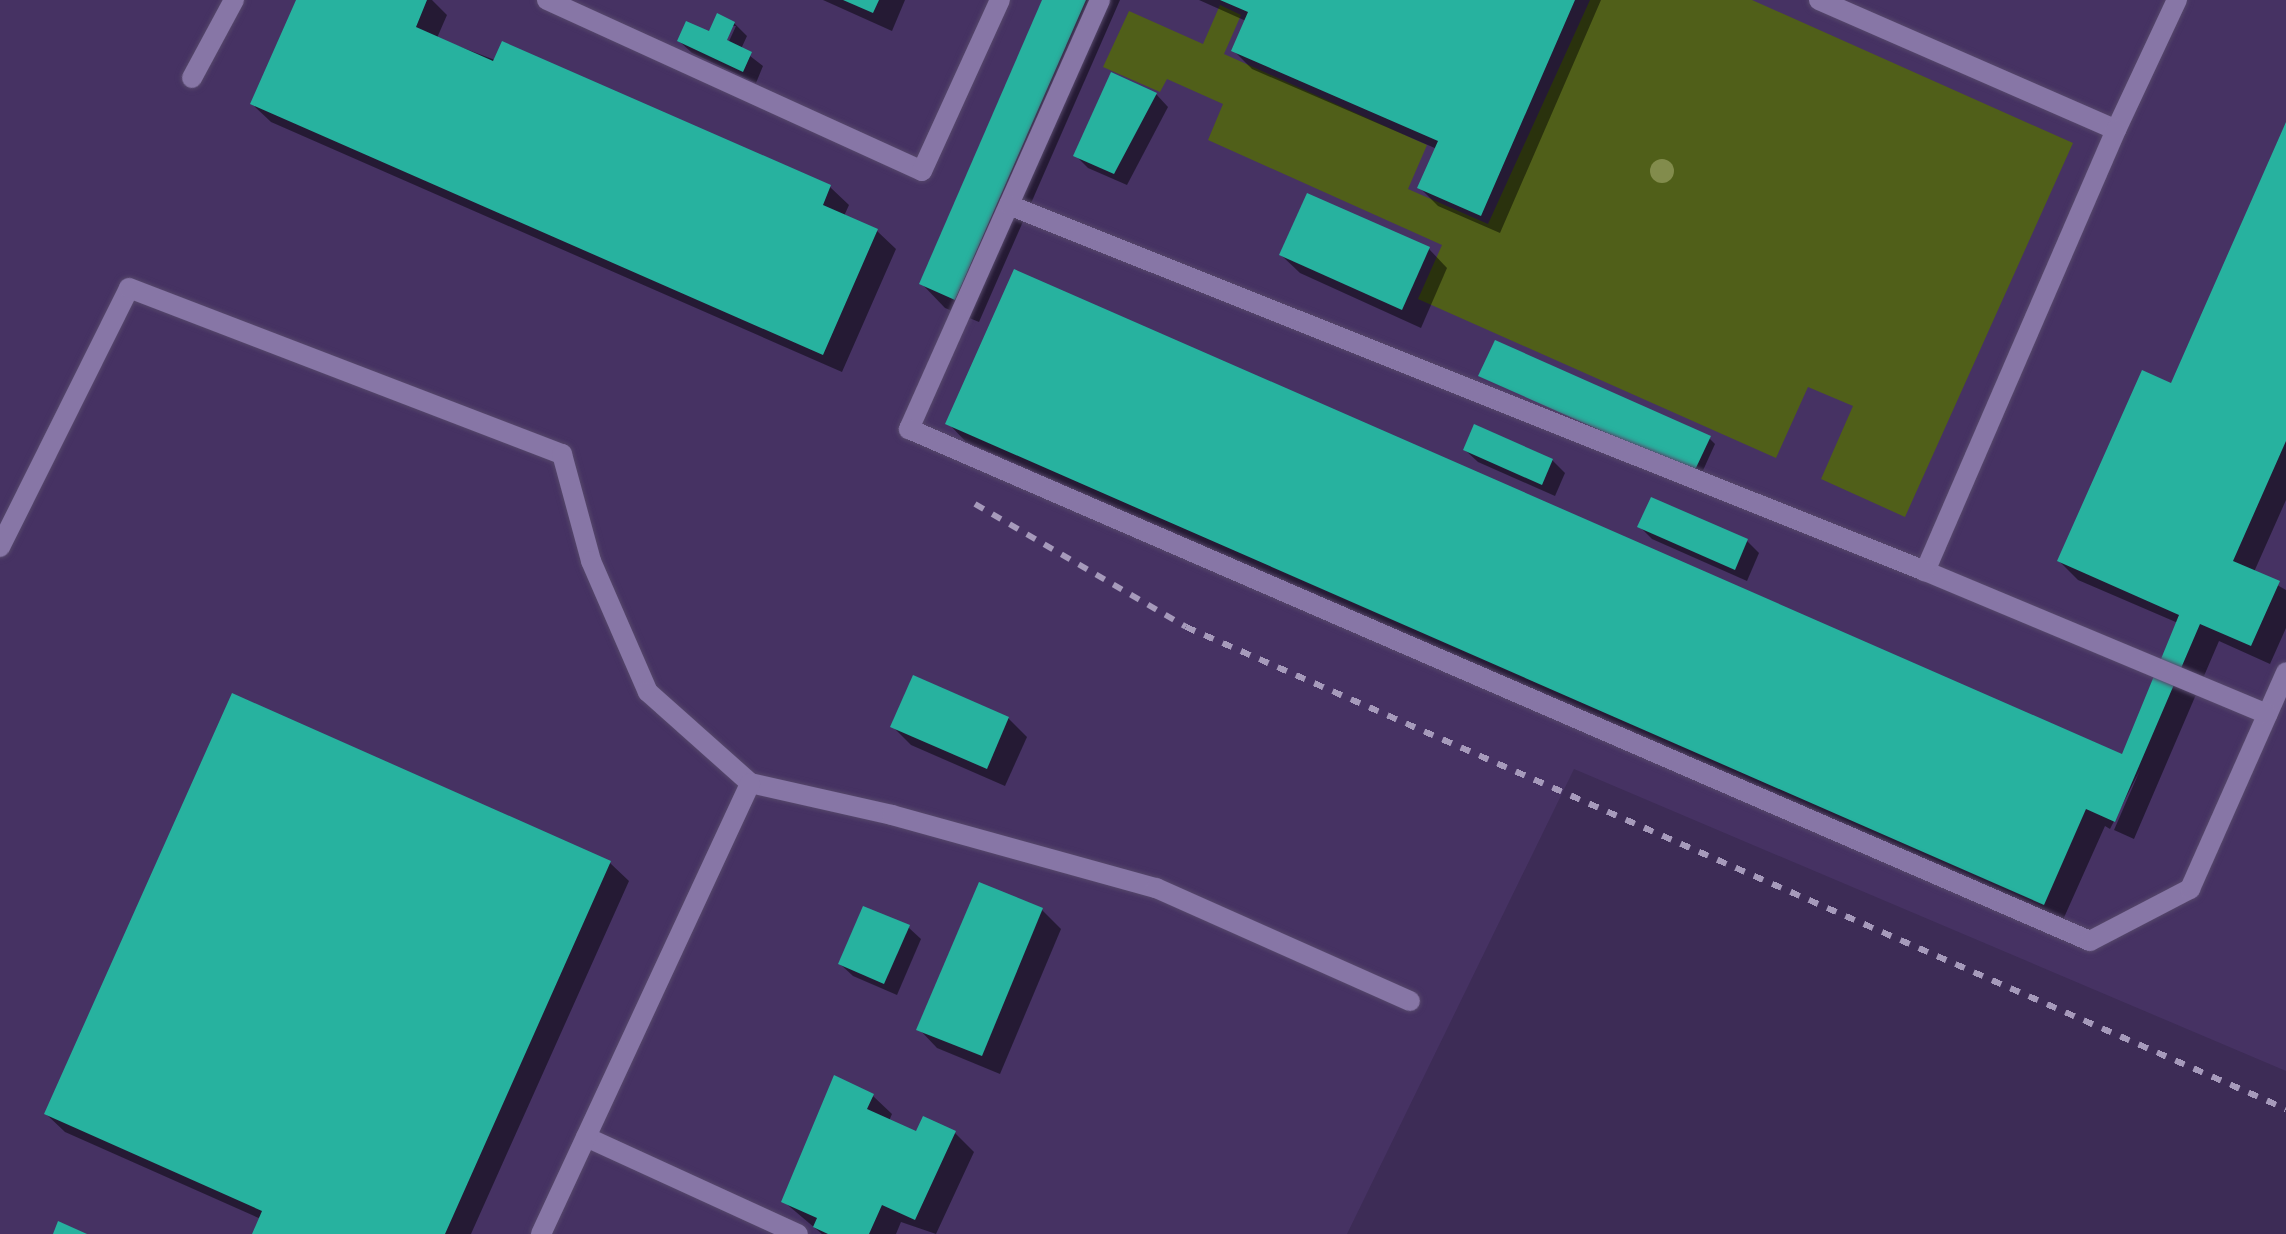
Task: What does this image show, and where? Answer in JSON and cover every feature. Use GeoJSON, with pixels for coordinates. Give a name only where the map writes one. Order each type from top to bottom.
{"type":"FeatureCollection","features":[{"type":"Feature","properties":{"kind":"lane"},"geometry":{"type":"LineString","coordinates":[[192,78],[234,0]]}},
{"type":"Feature","properties":{"kind":"lane"},"geometry":{"type":"LineString","coordinates":[[547,0],[922,171],[1000,0]]}},
{"type":"Feature","properties":{"kind":"lane"},"geometry":{"type":"LineString","coordinates":[[1100,0],[909,429],[2090,941],[2190,889],[2286,672]]}},
{"type":"Feature","properties":{"kind":"lane"},"geometry":{"type":"LineString","coordinates":[[1819,0],[2116,130]]}},
{"type":"Feature","properties":{"kind":"lane"},"geometry":{"type":"LineString","coordinates":[[1925,571],[2116,130],[2177,0]]}},
{"type":"Feature","properties":{"kind":"lane"},"geometry":{"type":"LineString","coordinates":[[1009,205],[1925,571],[2267,714]]}},
{"type":"Feature","properties":{"kind":"lane"},"geometry":{"type":"LineString","coordinates":[[0,547],[129,288],[562,454],[591,561],[648,692],[750,783],[892,815],[1156,888],[1410,1001]]}},
{"type":"Feature","properties":{"kind":"lane"},"geometry":{"type":"LineString","coordinates":[[541,1234],[750,783]]}},
{"type":"Feature","properties":{"kind":"lane"},"geometry":{"type":"LineString","coordinates":[[586,1137],[798,1234]]}},
{"type":"Feature","properties":{"kind":"shaded area"},"geometry":{"type":"Polygon","coordinates":[[[0,0],[2286,0],[2286,1071],[1574,769],[1347,1234],[0,1234],[0,0]]]}},
{"type":"Feature","properties":{"kind":"green space"},"geometry":{"type":"Polygon","coordinates":[[[1590,0],[1752,0],[2073,143],[1905,517],[1821,479],[1853,406],[1808,387],[1776,458],[1418,299],[1442,245],[1208,140],[1223,104],[1167,79],[1160,92],[1103,67],[1129,11],[1203,44],[1220,5],[1241,15],[1224,54],[1427,145],[1408,189],[1488,224],[1590,0]]]}},
{"type":"Feature","properties":{"kind":"building"},"geometry":{"type":"Polygon","coordinates":[[[296,0],[427,0],[416,27],[493,61],[502,41],[831,185],[823,205],[878,229],[823,355],[250,104],[296,0]]]}},
{"type":"Feature","properties":{"kind":"building"},"geometry":{"type":"Polygon","coordinates":[[[843,0],[879,0],[873,13],[843,0]]]}},
{"type":"Feature","properties":{"kind":"building"},"geometry":{"type":"Polygon","coordinates":[[[1042,0],[1086,0],[955,300],[919,284],[1042,0]]]}},
{"type":"Feature","properties":{"kind":"building"},"geometry":{"type":"Polygon","coordinates":[[[1220,0],[1575,0],[1481,216],[1417,188],[1438,141],[1231,51],[1248,12],[1220,0]]]}},
{"type":"Feature","properties":{"kind":"building"},"geometry":{"type":"Polygon","coordinates":[[[717,13],[735,22],[727,40],[752,52],[743,72],[677,41],[686,21],[709,31],[717,13]]]}},
{"type":"Feature","properties":{"kind":"building"},"geometry":{"type":"Polygon","coordinates":[[[1111,72],[1157,93],[1114,174],[1073,156],[1111,72]]]}},
{"type":"Feature","properties":{"kind":"building"},"geometry":{"type":"Polygon","coordinates":[[[2286,122],[2286,441],[2233,561],[2280,581],[2251,646],[2200,624],[2115,822],[2086,809],[2044,905],[945,424],[1014,269],[2122,754],[2179,615],[2057,561],[2142,370],[2171,383],[2286,122]]]}},
{"type":"Feature","properties":{"kind":"building"},"geometry":{"type":"Polygon","coordinates":[[[1307,193],[1430,247],[1402,310],[1279,255],[1307,193]]]}},
{"type":"Feature","properties":{"kind":"building"},"geometry":{"type":"Polygon","coordinates":[[[1495,340],[1711,436],[1694,472],[1478,376],[1495,340]]]}},
{"type":"Feature","properties":{"kind":"building"},"geometry":{"type":"Polygon","coordinates":[[[1474,424],[1553,459],[1542,485],[1463,450],[1474,424]]]}},
{"type":"Feature","properties":{"kind":"building"},"geometry":{"type":"Polygon","coordinates":[[[1651,497],[1748,539],[1735,570],[1637,527],[1651,497]]]}},
{"type":"Feature","properties":{"kind":"building"},"geometry":{"type":"Polygon","coordinates":[[[913,675],[1009,717],[987,769],[890,727],[913,675]]]}},
{"type":"Feature","properties":{"kind":"building"},"geometry":{"type":"Polygon","coordinates":[[[232,693],[611,861],[445,1234],[252,1234],[262,1211],[44,1114],[232,693]]]}},
{"type":"Feature","properties":{"kind":"building"},"geometry":{"type":"Polygon","coordinates":[[[979,882],[1043,908],[982,1056],[916,1030],[979,882]]]}},
{"type":"Feature","properties":{"kind":"building"},"geometry":{"type":"Polygon","coordinates":[[[863,906],[910,925],[884,984],[838,964],[863,906]]]}},
{"type":"Feature","properties":{"kind":"building"},"geometry":{"type":"Polygon","coordinates":[[[834,1075],[874,1094],[867,1109],[916,1131],[923,1116],[956,1131],[915,1220],[882,1205],[869,1234],[828,1234],[813,1227],[817,1218],[781,1202],[834,1075]]]}},
{"type":"Feature","properties":{"kind":"building"},"geometry":{"type":"Polygon","coordinates":[[[58,1221],[87,1234],[53,1234],[58,1221]]]}},
{"type":"Feature","properties":{"kind":"railway"},"geometry":{"type":"LineString","coordinates":[[975,504],[1186,627],[2286,1109]]}}]}
